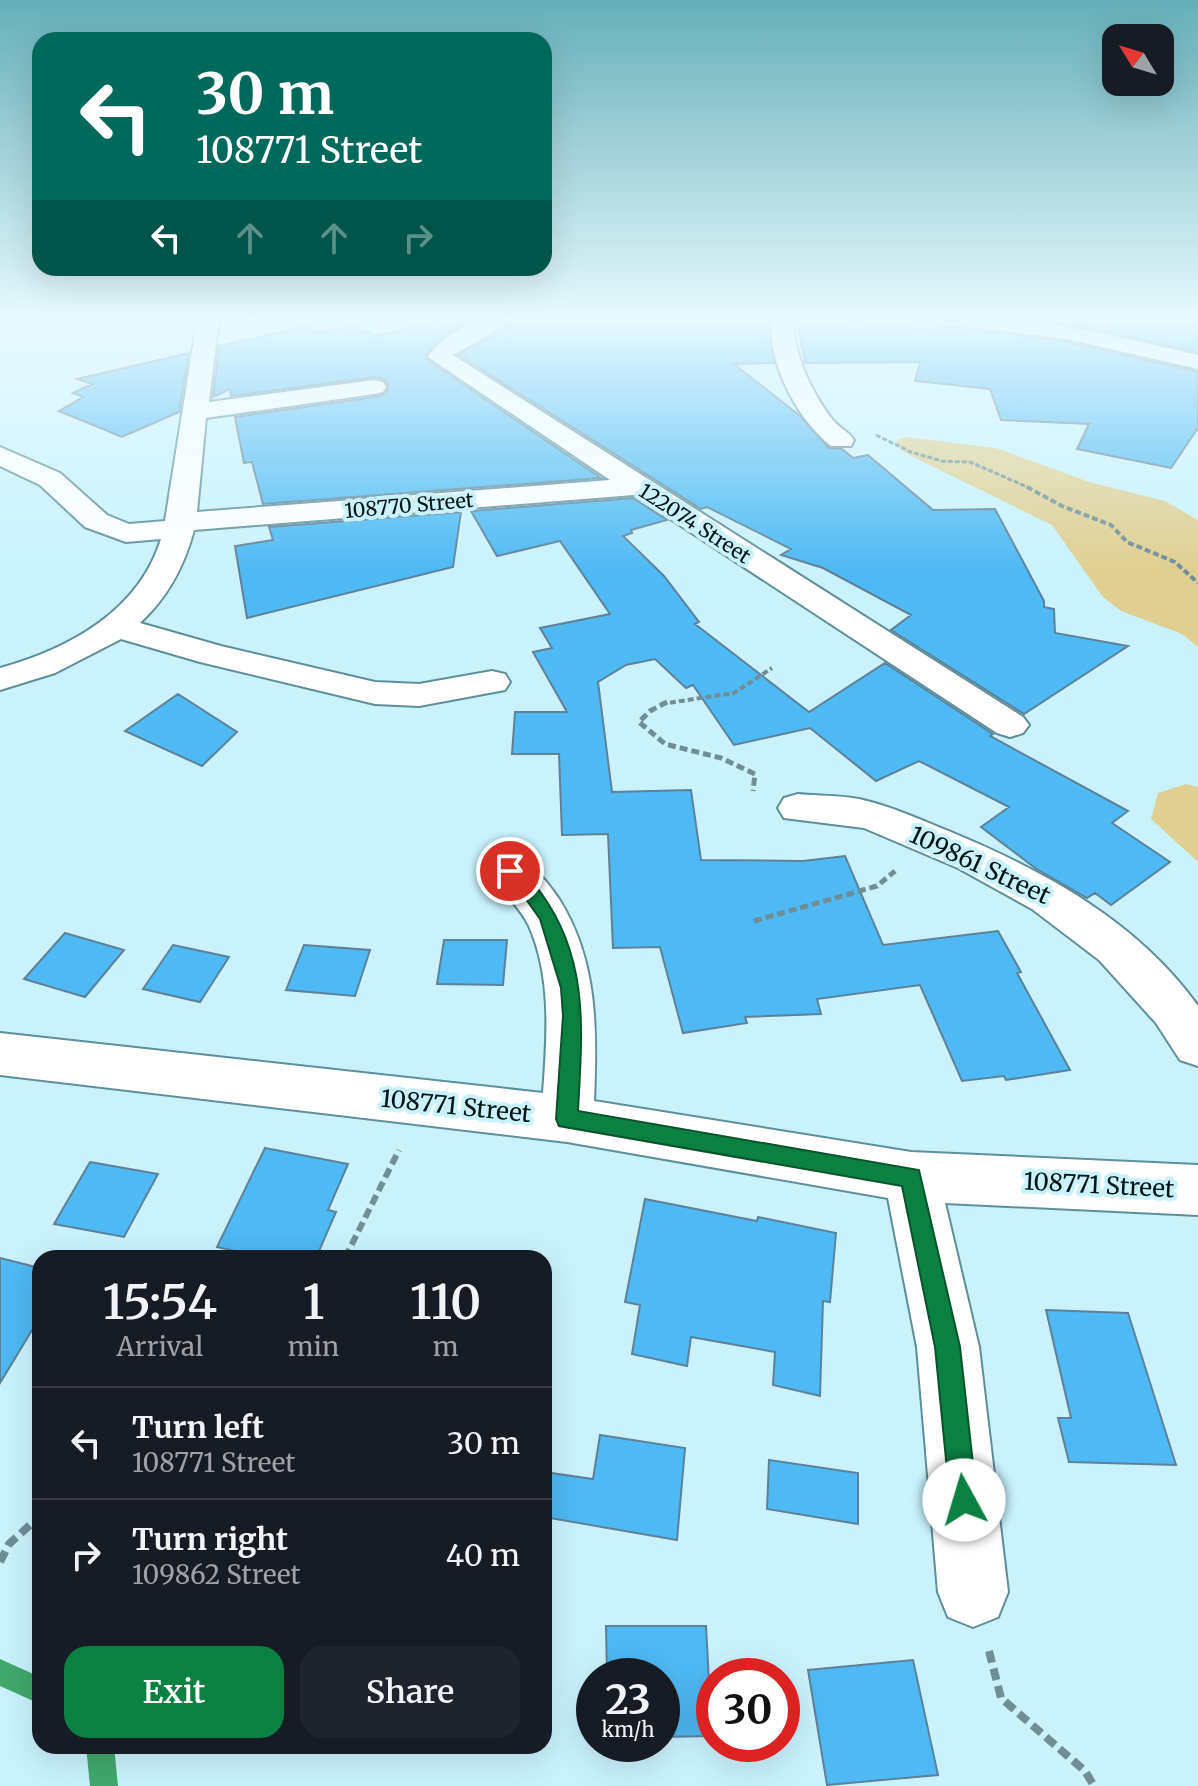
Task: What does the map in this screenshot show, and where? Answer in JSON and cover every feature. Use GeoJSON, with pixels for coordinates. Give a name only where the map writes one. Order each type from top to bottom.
{"type":"FeatureCollection","features":[{"type":"Feature","properties":{"kind":"street"},"geometry":{"type":"LineString","coordinates":[[0,679],[65,656],[114,626],[144,601],[156,585],[179,526],[195,403]]}},
{"type":"Feature","properties":{"kind":"street"},"geometry":{"type":"LineString","coordinates":[[194,412],[256,403]]}},
{"type":"Feature","properties":{"kind":"street","name":"122074 Street"},"geometry":{"type":"LineString","coordinates":[[511,403],[1010,725]]}},
{"type":"Feature","properties":{"kind":"street"},"geometry":{"type":"LineString","coordinates":[[809,403],[822,425],[841,440]]}},
{"type":"Feature","properties":{"kind":"street","name":"108770 Street"},"geometry":{"type":"LineString","coordinates":[[0,455],[50,479],[96,521],[126,533],[638,486]]}},
{"type":"Feature","properties":{"kind":"street"},"geometry":{"type":"LineString","coordinates":[[114,626],[212,655],[375,693],[419,695],[492,682]]}},
{"type":"Feature","properties":{"kind":"street","name":"109861 Street"},"geometry":{"type":"LineString","coordinates":[[798,808],[856,813],[931,840],[1002,871],[1084,919],[1157,990],[1198,1045]]}},
{"type":"Feature","properties":{"kind":"street"},"geometry":{"type":"LineString","coordinates":[[510,871],[525,884],[548,917],[571,988],[573,1016],[567,1119]]}},
{"type":"Feature","properties":{"kind":"street","name":"108771 Street"},"geometry":{"type":"LineString","coordinates":[[0,1054],[567,1119],[911,1177],[1198,1190]]}},
{"type":"Feature","properties":{"kind":"street"},"geometry":{"type":"LineString","coordinates":[[911,1177],[948,1347],[973,1592]]}},
{"type":"Feature","properties":{"kind":"path"},"geometry":{"type":"LineString","coordinates":[[818,415],[878,435],[911,452],[942,461],[970,462],[1041,493],[1062,506],[1111,525],[1127,542],[1175,562],[1198,583]]}},
{"type":"Feature","properties":{"kind":"path"},"geometry":{"type":"LineString","coordinates":[[772,668],[735,693],[675,700],[651,708],[639,722],[665,744],[721,758],[755,774],[754,819],[798,808]]}},
{"type":"Feature","properties":{"kind":"path"},"geometry":{"type":"LineString","coordinates":[[754,921],[877,886],[931,840]]}},
{"type":"Feature","properties":{"kind":"path"},"geometry":{"type":"LineString","coordinates":[[349,1250],[423,1102]]}},
{"type":"Feature","properties":{"kind":"path"},"geometry":{"type":"LineString","coordinates":[[0,1562],[4,1543],[32,1522]]}},
{"type":"Feature","properties":{"kind":"path"},"geometry":{"type":"LineString","coordinates":[[973,1592],[1001,1698],[1085,1771],[1094,1786]]}},
{"type":"Feature","properties":{"kind":"shaded area"},"geometry":{"type":"Polygon","coordinates":[[[906,437],[996,448],[1089,482],[1165,501],[1198,520],[1198,647],[1182,634],[1121,611],[1103,597],[1052,525],[903,452],[896,441],[906,437]]]}},
{"type":"Feature","properties":{"kind":"shaded area"},"geometry":{"type":"Polygon","coordinates":[[[1186,784],[1198,787],[1198,862],[1151,819],[1158,793],[1186,784]]]}},
{"type":"Feature","properties":{"kind":"building"},"geometry":{"type":"Polygon","coordinates":[[[72,403],[180,403],[179,412],[122,437],[59,411],[72,403]]]}},
{"type":"Feature","properties":{"kind":"building"},"geometry":{"type":"Polygon","coordinates":[[[331,403],[491,403],[601,478],[263,504],[252,462],[244,463],[235,417],[331,403]]]}},
{"type":"Feature","properties":{"kind":"building"},"geometry":{"type":"Polygon","coordinates":[[[535,403],[784,403],[829,448],[842,449],[853,458],[868,455],[933,510],[995,509],[1044,601],[1044,607],[1054,609],[1055,633],[1128,646],[1024,714],[891,630],[911,615],[823,568],[781,555],[791,549],[707,507],[701,509],[535,403]]]}},
{"type":"Feature","properties":{"kind":"building"},"geometry":{"type":"Polygon","coordinates":[[[995,403],[1198,403],[1198,428],[1171,468],[1077,449],[1089,424],[1001,420],[995,403]]]}},
{"type":"Feature","properties":{"kind":"building"},"geometry":{"type":"Polygon","coordinates":[[[633,498],[667,520],[631,530],[632,533],[623,536],[664,576],[699,622],[695,624],[809,712],[885,663],[993,734],[990,736],[1128,811],[1112,823],[1170,862],[1111,905],[1095,893],[1087,898],[1035,868],[981,827],[1009,807],[919,761],[876,781],[810,728],[734,745],[693,685],[686,688],[655,659],[626,665],[598,682],[612,792],[691,790],[701,860],[803,861],[845,856],[883,945],[998,931],[1021,972],[1017,973],[1070,1070],[1006,1080],[1004,1076],[962,1081],[920,985],[817,999],[821,1014],[745,1017],[747,1023],[683,1033],[660,947],[613,948],[608,834],[562,835],[559,754],[512,754],[515,712],[567,712],[533,652],[552,648],[540,628],[610,614],[560,541],[497,556],[471,511],[633,498]]]}},
{"type":"Feature","properties":{"kind":"building"},"geometry":{"type":"Polygon","coordinates":[[[461,512],[453,567],[247,618],[235,546],[273,540],[269,527],[461,512]]]}},
{"type":"Feature","properties":{"kind":"building"},"geometry":{"type":"Polygon","coordinates":[[[178,694],[237,732],[202,766],[125,731],[178,694]]]}},
{"type":"Feature","properties":{"kind":"building"},"geometry":{"type":"Polygon","coordinates":[[[65,933],[124,950],[85,997],[24,979],[65,933]]]}},
{"type":"Feature","properties":{"kind":"building"},"geometry":{"type":"Polygon","coordinates":[[[444,940],[507,940],[503,985],[437,984],[444,940]]]}},
{"type":"Feature","properties":{"kind":"building"},"geometry":{"type":"Polygon","coordinates":[[[173,945],[229,957],[200,1002],[143,989],[173,945]]]}},
{"type":"Feature","properties":{"kind":"building"},"geometry":{"type":"Polygon","coordinates":[[[304,945],[370,950],[355,996],[286,990],[304,945]]]}},
{"type":"Feature","properties":{"kind":"building"},"geometry":{"type":"Polygon","coordinates":[[[265,1148],[348,1164],[328,1210],[336,1212],[319,1250],[231,1250],[217,1247],[265,1148]]]}},
{"type":"Feature","properties":{"kind":"building"},"geometry":{"type":"Polygon","coordinates":[[[90,1162],[158,1174],[124,1237],[54,1224],[90,1162]]]}},
{"type":"Feature","properties":{"kind":"building"},"geometry":{"type":"Polygon","coordinates":[[[645,1199],[836,1233],[830,1302],[823,1301],[820,1396],[773,1385],[775,1352],[691,1337],[687,1366],[632,1354],[640,1305],[625,1302],[645,1199]]]}},
{"type":"Feature","properties":{"kind":"building"},"geometry":{"type":"Polygon","coordinates":[[[0,1258],[32,1266],[32,1330],[0,1383],[0,1258]]]}},
{"type":"Feature","properties":{"kind":"building"},"geometry":{"type":"Polygon","coordinates":[[[1046,1310],[1128,1313],[1176,1465],[1069,1462],[1058,1418],[1071,1418],[1046,1310]]]}},
{"type":"Feature","properties":{"kind":"building"},"geometry":{"type":"Polygon","coordinates":[[[600,1435],[685,1448],[677,1540],[552,1518],[552,1473],[593,1479],[600,1435]]]}},
{"type":"Feature","properties":{"kind":"building"},"geometry":{"type":"Polygon","coordinates":[[[769,1460],[858,1473],[858,1524],[767,1509],[769,1460]]]}},
{"type":"Feature","properties":{"kind":"building"},"geometry":{"type":"Polygon","coordinates":[[[606,1626],[706,1626],[708,1658],[696,1658],[696,1736],[680,1737],[680,1658],[607,1658],[606,1626]]]}},
{"type":"Feature","properties":{"kind":"building"},"geometry":{"type":"Polygon","coordinates":[[[913,1660],[938,1775],[827,1785],[808,1670],[913,1660]]]}},
{"type":"Feature","properties":{"kind":"waterway"},"geometry":{"type":"LineString","coordinates":[[0,1672],[32,1687]]}},
{"type":"Feature","properties":{"kind":"waterway"},"geometry":{"type":"LineString","coordinates":[[101,1754],[104,1786]]}},
{"type":"Feature","properties":{"kind":"route"},"geometry":{"type":"LineString","coordinates":[[510,871],[525,884],[548,917],[571,988],[573,1016],[567,1119],[911,1177],[948,1347],[964,1500]]}}]}
